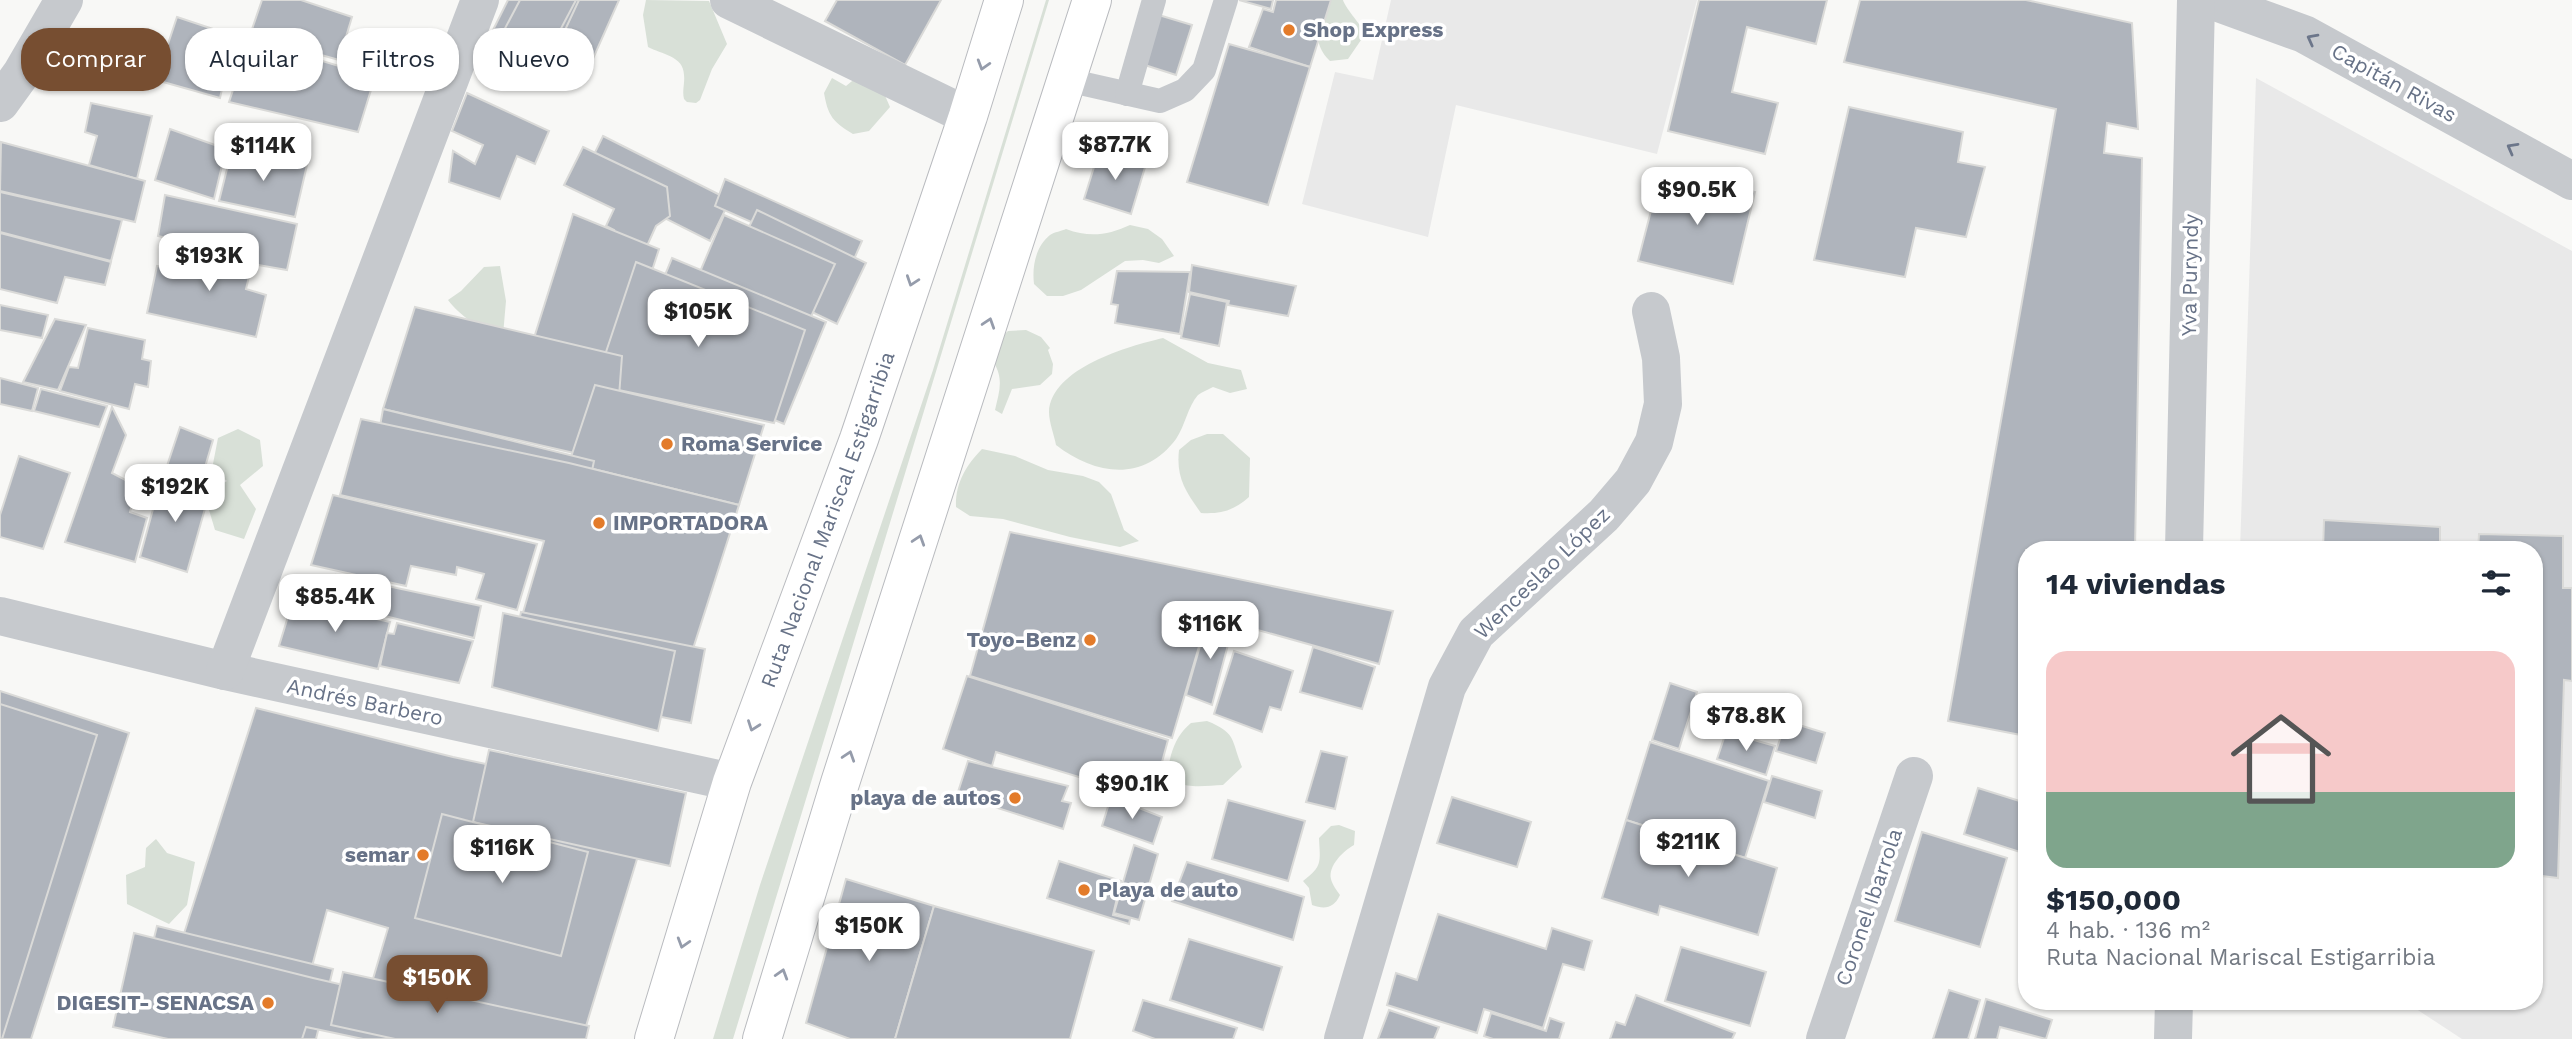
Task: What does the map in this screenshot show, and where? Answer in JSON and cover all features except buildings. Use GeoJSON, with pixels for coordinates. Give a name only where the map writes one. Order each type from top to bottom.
{"type":"FeatureCollection","features":[{"type":"Feature","properties":{"kind":"highway","name":"Ruta Nacional Mariscal Estigarribia"},"geometry":{"type":"LineString","coordinates":[[654,1039],[732,782],[859,439],[968,116],[1004,0]]}},
{"type":"Feature","properties":{"kind":"highway"},"geometry":{"type":"LineString","coordinates":[[762,1039],[840,783],[1092,0]]}},
{"type":"Feature","properties":{"kind":"street"},"geometry":{"type":"LineString","coordinates":[[0,103],[64,0]]}},
{"type":"Feature","properties":{"kind":"street"},"geometry":{"type":"LineString","coordinates":[[225,671],[480,0]]}},
{"type":"Feature","properties":{"kind":"street"},"geometry":{"type":"LineString","coordinates":[[729,0],[968,116]]}},
{"type":"Feature","properties":{"kind":"street","name":"Yva Puryndy"},"geometry":{"type":"LineString","coordinates":[[2184,541],[2196,0]]}},
{"type":"Feature","properties":{"kind":"street","name":"Capitán Rivas"},"geometry":{"type":"LineString","coordinates":[[2210,0],[2304,34],[2572,181]]}},
{"type":"Feature","properties":{"kind":"street","name":"Wenceslao López"},"geometry":{"type":"LineString","coordinates":[[1343,1039],[1447,687],[1476,632],[1604,514],[1633,481],[1654,442],[1663,404],[1661,358],[1651,311]]}},
{"type":"Feature","properties":{"kind":"street","name":"Andrés Barbero"},"geometry":{"type":"LineString","coordinates":[[0,616],[225,671],[732,782]]}},
{"type":"Feature","properties":{"kind":"street","name":"Coronel Ibarrola"},"geometry":{"type":"LineString","coordinates":[[1825,1039],[1914,776]]}},
{"type":"Feature","properties":{"kind":"street"},"geometry":{"type":"LineString","coordinates":[[2173,1039],[2174,1010]]}},
{"type":"Feature","properties":{"kind":"lane"},"geometry":{"type":"LineString","coordinates":[[1128,94],[1154,0]]}},
{"type":"Feature","properties":{"kind":"lane"},"geometry":{"type":"LineString","coordinates":[[1067,80],[1160,101],[1185,90],[1204,70],[1226,0]]}},
{"type":"Feature","properties":{"kind":"shaded area"},"geometry":{"type":"Polygon","coordinates":[[[646,0],[709,1],[727,44],[712,69],[700,100],[696,103],[684,99],[684,75],[680,64],[671,56],[648,47],[643,15],[646,0]]]}},
{"type":"Feature","properties":{"kind":"shaded area"},"geometry":{"type":"Polygon","coordinates":[[[1046,0],[1049,0],[733,1039],[713,1039],[760,885],[933,370],[1046,0]]]}},
{"type":"Feature","properties":{"kind":"shaded area"},"geometry":{"type":"Polygon","coordinates":[[[1319,0],[1343,0],[1364,31],[1348,59],[1330,61],[1320,47],[1317,32],[1319,0]]]}},
{"type":"Feature","properties":{"kind":"shaded area"},"geometry":{"type":"Polygon","coordinates":[[[1391,0],[1697,0],[1657,154],[1456,105],[1428,237],[1302,204],[1335,72],[1373,80],[1391,0]]]}},
{"type":"Feature","properties":{"kind":"shaded area"},"geometry":{"type":"Polygon","coordinates":[[[857,77],[879,82],[890,107],[869,131],[853,134],[832,118],[824,93],[832,78],[846,86],[857,77]]]}},
{"type":"Feature","properties":{"kind":"shaded area"},"geometry":{"type":"Polygon","coordinates":[[[2256,78],[2572,251],[2572,1039],[2462,1039],[2418,1010],[2543,1010],[2543,541],[2240,541],[2256,78]]]}},
{"type":"Feature","properties":{"kind":"shaded area"},"geometry":{"type":"Polygon","coordinates":[[[1130,225],[1148,229],[1162,239],[1174,256],[1159,263],[1125,261],[1081,290],[1063,296],[1047,296],[1034,284],[1034,265],[1038,252],[1052,234],[1066,229],[1083,234],[1099,234],[1130,225]]]}},
{"type":"Feature","properties":{"kind":"shaded area"},"geometry":{"type":"Polygon","coordinates":[[[500,266],[506,301],[503,335],[472,322],[448,300],[461,291],[484,267],[500,266]]]}},
{"type":"Feature","properties":{"kind":"shaded area"},"geometry":{"type":"Polygon","coordinates":[[[1026,330],[1041,337],[1050,348],[1048,350],[1053,364],[1052,374],[1040,385],[1012,389],[1002,414],[995,410],[1000,380],[994,363],[999,339],[1008,331],[1026,330]]]}},
{"type":"Feature","properties":{"kind":"shaded area"},"geometry":{"type":"Polygon","coordinates":[[[1163,338],[1208,363],[1241,370],[1247,389],[1230,393],[1213,387],[1198,395],[1176,439],[1149,463],[1134,468],[1102,468],[1071,455],[1056,445],[1049,412],[1053,397],[1063,383],[1077,371],[1113,353],[1163,338]]]}},
{"type":"Feature","properties":{"kind":"shaded area"},"geometry":{"type":"Polygon","coordinates":[[[238,429],[260,440],[263,466],[240,485],[256,509],[244,539],[215,530],[209,510],[214,489],[227,481],[212,469],[218,438],[238,429]]]}},
{"type":"Feature","properties":{"kind":"shaded area"},"geometry":{"type":"Polygon","coordinates":[[[1207,434],[1223,434],[1250,458],[1249,497],[1238,506],[1215,513],[1201,513],[1186,491],[1178,460],[1179,450],[1191,440],[1207,434]]]}},
{"type":"Feature","properties":{"kind":"shaded area"},"geometry":{"type":"Polygon","coordinates":[[[982,449],[1015,456],[1048,470],[1083,476],[1099,482],[1111,494],[1124,530],[1139,541],[1120,547],[1003,519],[970,516],[956,507],[957,490],[966,468],[982,449]]]}},
{"type":"Feature","properties":{"kind":"shaded area"},"geometry":{"type":"Polygon","coordinates":[[[1207,721],[1224,729],[1232,738],[1242,767],[1223,785],[1184,785],[1171,776],[1171,755],[1176,742],[1191,723],[1207,721]]]}},
{"type":"Feature","properties":{"kind":"shaded area"},"geometry":{"type":"Polygon","coordinates":[[[1339,825],[1355,831],[1354,845],[1341,855],[1332,869],[1332,881],[1340,895],[1338,899],[1329,907],[1317,907],[1312,905],[1309,888],[1303,881],[1319,863],[1319,838],[1331,826],[1339,825]]]}},
{"type":"Feature","properties":{"kind":"shaded area"},"geometry":{"type":"Polygon","coordinates":[[[156,839],[167,853],[195,862],[187,905],[169,924],[127,904],[126,875],[145,867],[146,848],[156,839]]]}},
{"type":"Feature","properties":{"kind":"place","name":"Shop Express"},"geometry":{"type":"Point","coordinates":[1289,30]}},
{"type":"Feature","properties":{"kind":"place","name":"Roma Service"},"geometry":{"type":"Point","coordinates":[667,444]}},
{"type":"Feature","properties":{"kind":"place","name":"IMPORTADORA"},"geometry":{"type":"Point","coordinates":[599,523]}},
{"type":"Feature","properties":{"kind":"place","name":"Toyo-Benz"},"geometry":{"type":"Point","coordinates":[1090,640]}},
{"type":"Feature","properties":{"kind":"place","name":"playa de autos"},"geometry":{"type":"Point","coordinates":[1015,798]}},
{"type":"Feature","properties":{"kind":"place","name":"semar"},"geometry":{"type":"Point","coordinates":[423,855]}},
{"type":"Feature","properties":{"kind":"place","name":"Playa de auto"},"geometry":{"type":"Point","coordinates":[1084,890]}},
{"type":"Feature","properties":{"kind":"place","name":"DIGESIT- SENACSA"},"geometry":{"type":"Point","coordinates":[268,1003]}}]}
